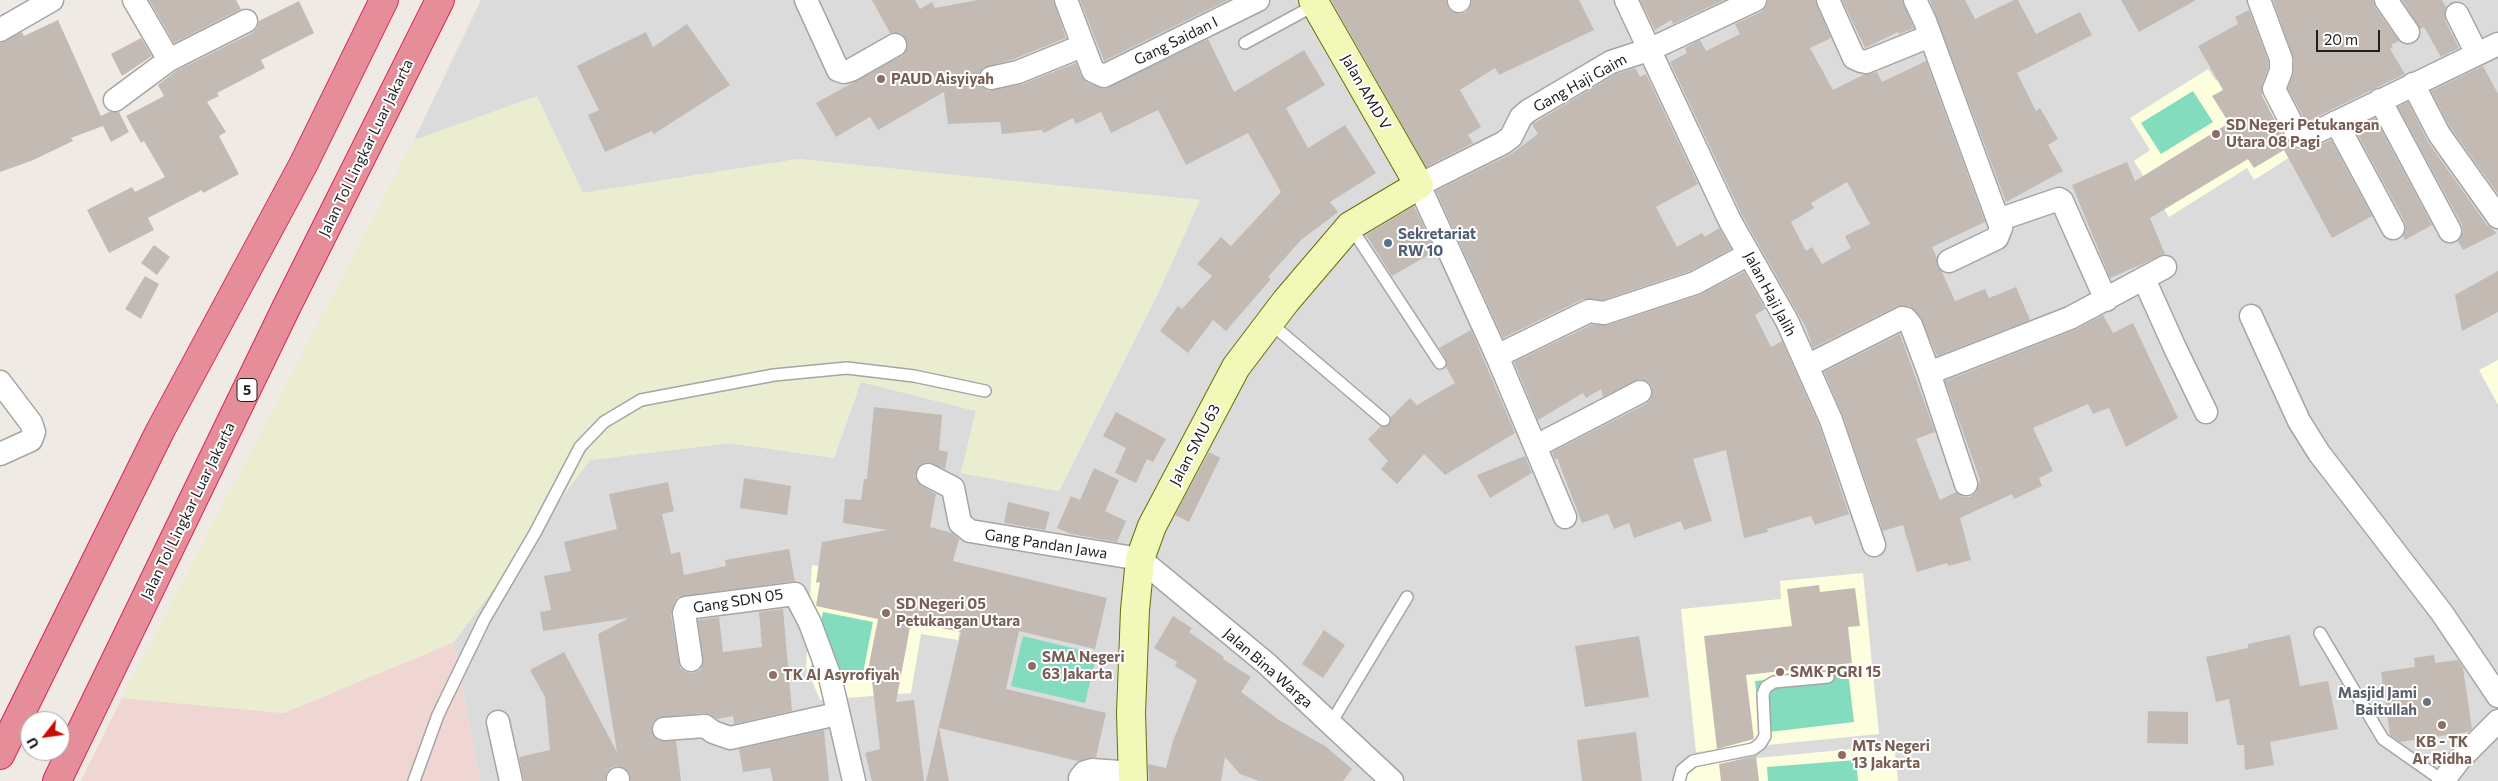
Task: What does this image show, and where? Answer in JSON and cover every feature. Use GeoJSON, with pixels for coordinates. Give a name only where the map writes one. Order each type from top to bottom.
{"type":"FeatureCollection","features":[{"type":"Feature","properties":{"kind":"highway"},"geometry":{"type":"LineString","coordinates":[[0,755],[160,431],[303,165],[384,0]]}},
{"type":"Feature","properties":{"kind":"highway","name":"Jalan Tol Lingkar Luar Jakarta"},"geometry":{"type":"LineString","coordinates":[[57,781],[286,308],[440,0]]}},
{"type":"Feature","properties":{"kind":"street"},"geometry":{"type":"LineString","coordinates":[[0,30],[52,0]]}},
{"type":"Feature","properties":{"kind":"street"},"geometry":{"type":"LineString","coordinates":[[134,0],[169,60]]}},
{"type":"Feature","properties":{"kind":"street"},"geometry":{"type":"LineString","coordinates":[[806,0],[838,70],[844,72],[852,70],[895,45]]}},
{"type":"Feature","properties":{"kind":"street"},"geometry":{"type":"LineString","coordinates":[[991,78],[1018,72],[1082,46],[1066,0]]}},
{"type":"Feature","properties":{"kind":"street","name":"Gang Saidan I"},"geometry":{"type":"LineString","coordinates":[[1082,46],[1093,71],[1104,76],[1258,0]]}},
{"type":"Feature","properties":{"kind":"street","name":"Jalan Haji Jalih"},"geometry":{"type":"LineString","coordinates":[[1626,0],[1730,222],[1786,321],[1832,420],[1874,545]]}},
{"type":"Feature","properties":{"kind":"street","name":"Gang Haji Gaim"},"geometry":{"type":"LineString","coordinates":[[1419,185],[1503,143],[1511,137],[1522,117],[1528,111],[1611,62],[1651,50],[1755,0]]}},
{"type":"Feature","properties":{"kind":"street"},"geometry":{"type":"LineString","coordinates":[[1828,0],[1854,58],[1861,61],[1866,62],[1930,36]]}},
{"type":"Feature","properties":{"kind":"street"},"geometry":{"type":"LineString","coordinates":[[1915,0],[2001,228],[1997,238],[1949,261]]}},
{"type":"Feature","properties":{"kind":"street"},"geometry":{"type":"LineString","coordinates":[[2259,0],[2281,59],[2281,71],[2274,90],[2294,130],[2302,137],[2308,136],[2498,44]]}},
{"type":"Feature","properties":{"kind":"street"},"geometry":{"type":"LineString","coordinates":[[2386,0],[2408,32]]}},
{"type":"Feature","properties":{"kind":"street","name":"Jalan AMD V"},"geometry":{"type":"LineString","coordinates":[[1318,2],[1419,185]]}},
{"type":"Feature","properties":{"kind":"street"},"geometry":{"type":"LineString","coordinates":[[2457,14],[2477,54]]}},
{"type":"Feature","properties":{"kind":"street"},"geometry":{"type":"LineString","coordinates":[[115,100],[169,60],[246,21]]}},
{"type":"Feature","properties":{"kind":"street"},"geometry":{"type":"LineString","coordinates":[[2412,84],[2439,134],[2498,217]]}},
{"type":"Feature","properties":{"kind":"street"},"geometry":{"type":"LineString","coordinates":[[2380,100],[2450,231]]}},
{"type":"Feature","properties":{"kind":"street"},"geometry":{"type":"LineString","coordinates":[[2336,122],[2393,228]]}},
{"type":"Feature","properties":{"kind":"street"},"geometry":{"type":"LineString","coordinates":[[1419,185],[1497,356],[1565,517]]}},
{"type":"Feature","properties":{"kind":"street","name":"Jalan SMU 63"},"geometry":{"type":"LineString","coordinates":[[1133,777],[1132,661],[1140,559],[1152,526],[1236,367],[1269,322],[1350,226],[1419,185]]}},
{"type":"Feature","properties":{"kind":"street"},"geometry":{"type":"LineString","coordinates":[[1998,220],[2059,199],[2062,201],[2106,300]]}},
{"type":"Feature","properties":{"kind":"street"},"geometry":{"type":"LineString","coordinates":[[1497,356],[1589,311],[1604,313],[1686,286],[1749,254]]}},
{"type":"Feature","properties":{"kind":"street"},"geometry":{"type":"LineString","coordinates":[[1929,373],[2070,318],[2165,267]]}},
{"type":"Feature","properties":{"kind":"street"},"geometry":{"type":"LineString","coordinates":[[2144,279],[2174,348],[2206,412]]}},
{"type":"Feature","properties":{"kind":"street"},"geometry":{"type":"LineString","coordinates":[[2250,316],[2299,421],[2319,453],[2442,612],[2498,696]]}},
{"type":"Feature","properties":{"kind":"street"},"geometry":{"type":"LineString","coordinates":[[1807,366],[1902,318],[1906,319],[1911,325],[1929,373],[1966,484]]}},
{"type":"Feature","properties":{"kind":"street"},"geometry":{"type":"LineString","coordinates":[[0,382],[31,423],[34,432],[31,440],[0,454]]}},
{"type":"Feature","properties":{"kind":"street"},"geometry":{"type":"LineString","coordinates":[[1536,446],[1640,392]]}},
{"type":"Feature","properties":{"kind":"street","name":"Gang Pandan Jawa"},"geometry":{"type":"LineString","coordinates":[[928,475],[953,488],[960,523],[970,531],[1140,559]]}},
{"type":"Feature","properties":{"kind":"street","name":"Jalan Bina Warga"},"geometry":{"type":"LineString","coordinates":[[1140,559],[1267,664],[1392,781]]}},
{"type":"Feature","properties":{"kind":"street","name":"Gang SDN 05"},"geometry":{"type":"LineString","coordinates":[[691,660],[684,613],[686,608],[795,594],[810,623],[830,677],[854,781]]}},
{"type":"Feature","properties":{"kind":"street"},"geometry":{"type":"LineString","coordinates":[[664,729],[705,726],[713,732],[730,738],[837,714]]}},
{"type":"Feature","properties":{"kind":"street"},"geometry":{"type":"LineString","coordinates":[[2443,781],[2459,760],[2498,721]]}},
{"type":"Feature","properties":{"kind":"street"},"geometry":{"type":"LineString","coordinates":[[498,722],[511,781]]}},
{"type":"Feature","properties":{"kind":"street"},"geometry":{"type":"LineString","coordinates":[[1080,778],[1085,772],[1092,770],[1133,777]]}},
{"type":"Feature","properties":{"kind":"lane"},"geometry":{"type":"LineString","coordinates":[[1245,43],[1318,2]]}},
{"type":"Feature","properties":{"kind":"lane"},"geometry":{"type":"LineString","coordinates":[[1350,226],[1440,363]]}},
{"type":"Feature","properties":{"kind":"lane"},"geometry":{"type":"LineString","coordinates":[[1269,322],[1384,420]]}},
{"type":"Feature","properties":{"kind":"lane"},"geometry":{"type":"LineString","coordinates":[[414,781],[438,715],[484,620],[535,533],[580,447],[604,422],[641,400],[774,375],[847,368],[914,376],[985,391]]}},
{"type":"Feature","properties":{"kind":"lane"},"geometry":{"type":"LineString","coordinates":[[1331,723],[1407,597]]}},
{"type":"Feature","properties":{"kind":"lane"},"geometry":{"type":"LineString","coordinates":[[2320,633],[2383,739],[2443,781]]}},
{"type":"Feature","properties":{"kind":"lane"},"geometry":{"type":"LineString","coordinates":[[1679,781],[1682,770],[1694,761],[1753,749],[1760,744],[1765,736],[1764,694],[1766,687],[1774,682],[1828,677]]}},
{"type":"Feature","properties":{"kind":"shaded area"},"geometry":{"type":"Polygon","coordinates":[[[481,0],[2498,0],[2498,781],[480,781],[454,642],[590,460],[729,443],[834,458],[861,382],[976,411],[961,473],[1059,491],[1158,293],[1200,200],[798,159],[582,193],[414,140],[481,0]]]}},
{"type":"Feature","properties":{"kind":"shaded area","name":"SD Negeri Petukangan Utara 08 Pagi"},"geometry":{"type":"Polygon","coordinates":[[[2246,62],[2301,150],[2254,180],[2247,168],[2169,217],[2134,161],[2150,150],[2130,118],[2208,69],[2216,81],[2246,62]]]}},
{"type":"Feature","properties":{"kind":"shaded area"},"geometry":{"type":"Polygon","coordinates":[[[537,96],[583,193],[798,159],[1200,200],[1158,293],[1059,491],[961,473],[976,411],[861,382],[834,458],[729,443],[590,460],[454,642],[284,713],[122,698],[414,140],[537,96]]]}},
{"type":"Feature","properties":{"kind":"shaded area"},"geometry":{"type":"Polygon","coordinates":[[[2498,360],[2498,405],[2479,370],[2498,360]]]}},
{"type":"Feature","properties":{"kind":"shaded area","name":"SD Negeri 05 Petukangan Utara"},"geometry":{"type":"Polygon","coordinates":[[[812,565],[967,592],[958,640],[921,634],[911,693],[820,700],[806,667],[812,565]]]}},
{"type":"Feature","properties":{"kind":"shaded area","name":"SMK PGRI 15"},"geometry":{"type":"Polygon","coordinates":[[[1863,573],[1879,734],[1696,752],[1681,609],[1781,599],[1780,581],[1863,573]]]}},
{"type":"Feature","properties":{"kind":"shaded area"},"geometry":{"type":"Polygon","coordinates":[[[454,642],[480,781],[81,781],[122,698],[284,713],[454,642]]]}},
{"type":"Feature","properties":{"kind":"shaded area","name":"MTs Negeri 13 Jakarta"},"geometry":{"type":"Polygon","coordinates":[[[1894,745],[1898,781],[1685,781],[1684,765],[1894,745]]]}},
{"type":"Feature","properties":{"kind":"green space"},"geometry":{"type":"Polygon","coordinates":[[[2193,91],[2213,122],[2161,154],[2141,123],[2193,91]]]}},
{"type":"Feature","properties":{"kind":"green space"},"geometry":{"type":"Polygon","coordinates":[[[823,612],[873,622],[862,678],[811,668],[823,612]]]}},
{"type":"Feature","properties":{"kind":"green space"},"geometry":{"type":"Polygon","coordinates":[[[1023,636],[1097,654],[1085,703],[1011,686],[1023,636]]]}},
{"type":"Feature","properties":{"kind":"green space"},"geometry":{"type":"Polygon","coordinates":[[[1848,671],[1854,722],[1761,733],[1755,681],[1848,671]]]}},
{"type":"Feature","properties":{"kind":"green space"},"geometry":{"type":"Polygon","coordinates":[[[1856,760],[1858,781],[1768,781],[1767,767],[1856,760]]]}},
{"type":"Feature","properties":{"kind":"building"},"geometry":{"type":"Polygon","coordinates":[[[149,0],[236,0],[241,9],[174,43],[149,0]]]}},
{"type":"Feature","properties":{"kind":"building"},"geometry":{"type":"Polygon","coordinates":[[[872,0],[915,0],[920,9],[932,2],[935,8],[978,0],[1053,0],[1066,38],[1014,59],[983,68],[979,74],[978,81],[988,91],[1023,84],[1076,63],[1081,76],[1087,83],[1105,89],[1208,39],[1234,92],[1304,50],[1325,85],[1286,108],[1308,148],[1345,125],[1376,173],[1330,202],[1338,212],[1301,240],[1268,277],[1271,279],[1226,331],[1213,320],[1188,353],[1160,331],[1178,306],[1182,309],[1212,276],[1197,264],[1221,237],[1231,246],[1281,192],[1248,133],[1186,165],[1158,110],[1111,133],[1101,112],[1076,124],[1073,118],[1044,133],[1042,130],[1002,134],[1000,122],[948,124],[944,92],[878,130],[870,117],[836,137],[816,103],[901,56],[908,46],[902,34],[890,33],[872,0]]]}},
{"type":"Feature","properties":{"kind":"building"},"geometry":{"type":"Polygon","coordinates":[[[1080,0],[1228,0],[1104,61],[1080,0]]]}},
{"type":"Feature","properties":{"kind":"building"},"geometry":{"type":"Polygon","coordinates":[[[1331,0],[1446,0],[1448,8],[1459,14],[1465,13],[1470,8],[1472,0],[1579,0],[1594,30],[1499,75],[1495,68],[1460,90],[1481,127],[1468,135],[1473,143],[1426,167],[1331,0]]]}},
{"type":"Feature","properties":{"kind":"building"},"geometry":{"type":"Polygon","coordinates":[[[1640,0],[1724,0],[1673,24],[1671,20],[1655,30],[1640,0]]]}},
{"type":"Feature","properties":{"kind":"building"},"geometry":{"type":"Polygon","coordinates":[[[1768,0],[1815,0],[1831,38],[1810,48],[1833,90],[1863,75],[1877,72],[1882,82],[1926,61],[1985,222],[1932,247],[1937,258],[1937,266],[1942,272],[1955,301],[1985,289],[1989,298],[2016,287],[2030,320],[1937,356],[1921,317],[1909,306],[1897,306],[1813,348],[1806,328],[1742,215],[1670,62],[1687,53],[1685,48],[1700,40],[1706,51],[1740,34],[1735,24],[1761,12],[1766,7],[1768,0]],[[1847,182],[1811,203],[1814,208],[1791,222],[1806,251],[1812,247],[1822,264],[1851,248],[1845,236],[1870,224],[1847,182]]]}},
{"type":"Feature","properties":{"kind":"building"},"geometry":{"type":"Polygon","coordinates":[[[1842,0],[1902,0],[1914,28],[1899,34],[1898,32],[1865,48],[1842,0]]]}},
{"type":"Feature","properties":{"kind":"building"},"geometry":{"type":"Polygon","coordinates":[[[1930,0],[1965,0],[1975,19],[2014,0],[2018,0],[2036,34],[2080,12],[2092,35],[2017,73],[2036,111],[2040,108],[2058,139],[2048,145],[2063,171],[2006,202],[1930,0]]]}},
{"type":"Feature","properties":{"kind":"building"},"geometry":{"type":"Polygon","coordinates":[[[2121,0],[2196,0],[2139,32],[2121,0]]]}},
{"type":"Feature","properties":{"kind":"building"},"geometry":{"type":"Polygon","coordinates":[[[2273,0],[2373,0],[2375,7],[2399,41],[2391,45],[2393,47],[2390,49],[2405,74],[2306,122],[2288,88],[2293,75],[2294,59],[2273,0]]]}},
{"type":"Feature","properties":{"kind":"building"},"geometry":{"type":"Polygon","coordinates":[[[2402,0],[2442,0],[2446,7],[2445,20],[2459,48],[2441,57],[2424,27],[2420,29],[2402,0]]]}},
{"type":"Feature","properties":{"kind":"building"},"geometry":{"type":"Polygon","coordinates":[[[299,1],[314,33],[261,60],[265,68],[217,93],[219,96],[207,102],[226,132],[219,136],[239,174],[203,193],[202,190],[148,218],[154,230],[109,253],[87,210],[132,187],[135,192],[165,177],[144,141],[141,143],[126,116],[164,96],[158,85],[176,71],[252,33],[257,28],[259,21],[299,1]]]}},
{"type":"Feature","properties":{"kind":"building"},"geometry":{"type":"Polygon","coordinates":[[[2249,10],[2268,61],[2268,69],[2262,85],[2262,95],[2283,136],[2298,150],[2310,149],[2331,140],[2372,216],[2332,238],[2284,150],[2254,168],[2248,159],[2150,218],[2165,254],[2110,278],[2072,185],[2127,162],[2135,181],[2229,123],[2212,96],[2223,90],[2198,46],[2238,24],[2235,17],[2249,10]]]}},
{"type":"Feature","properties":{"kind":"building"},"geometry":{"type":"Polygon","coordinates":[[[58,20],[101,116],[109,112],[119,112],[129,132],[111,142],[103,126],[71,138],[73,141],[31,161],[0,172],[0,43],[22,32],[24,36],[58,20]]]}},
{"type":"Feature","properties":{"kind":"building"},"geometry":{"type":"Polygon","coordinates":[[[687,24],[730,85],[654,134],[652,131],[605,152],[588,115],[599,110],[577,66],[646,32],[653,47],[687,24]]]}},
{"type":"Feature","properties":{"kind":"building"},"geometry":{"type":"Polygon","coordinates":[[[141,38],[152,56],[122,76],[111,54],[141,38]]]}},
{"type":"Feature","properties":{"kind":"building"},"geometry":{"type":"Polygon","coordinates":[[[2483,66],[2498,94],[2498,194],[2450,127],[2431,91],[2483,66]]]}},
{"type":"Feature","properties":{"kind":"building"},"geometry":{"type":"Polygon","coordinates":[[[1635,68],[1640,77],[1646,74],[1698,184],[1656,207],[1677,247],[1702,233],[1705,237],[1719,228],[1731,249],[1690,271],[1603,300],[1583,299],[1503,338],[1436,191],[1511,154],[1538,134],[1532,124],[1616,74],[1635,68]]]}},
{"type":"Feature","properties":{"kind":"building"},"geometry":{"type":"Polygon","coordinates":[[[2408,102],[2428,142],[2487,225],[2497,233],[2463,250],[2458,241],[2463,232],[2462,225],[2398,107],[2408,102]]]}},
{"type":"Feature","properties":{"kind":"building"},"geometry":{"type":"Polygon","coordinates":[[[2375,118],[2432,225],[2405,240],[2403,236],[2406,229],[2405,222],[2354,128],[2375,118]]]}},
{"type":"Feature","properties":{"kind":"building"},"geometry":{"type":"Polygon","coordinates":[[[1414,206],[1435,251],[1392,276],[1366,235],[1414,206]]]}},
{"type":"Feature","properties":{"kind":"building"},"geometry":{"type":"Polygon","coordinates":[[[154,245],[170,257],[157,275],[141,263],[154,245]]]}},
{"type":"Feature","properties":{"kind":"building"},"geometry":{"type":"Polygon","coordinates":[[[2498,271],[2498,312],[2462,331],[2455,295],[2498,271]]]}},
{"type":"Feature","properties":{"kind":"building"},"geometry":{"type":"Polygon","coordinates":[[[1744,272],[1765,309],[1755,315],[1771,347],[1782,341],[1819,425],[1849,514],[1815,525],[1811,516],[1767,529],[1768,532],[1744,538],[1726,450],[1693,459],[1712,521],[1684,530],[1681,521],[1634,538],[1629,523],[1614,529],[1608,514],[1582,523],[1557,458],[1555,460],[1552,452],[1646,404],[1651,399],[1652,386],[1647,381],[1640,379],[1603,397],[1601,389],[1586,398],[1583,393],[1538,420],[1514,362],[1591,325],[1608,325],[1699,295],[1744,272]]]}},
{"type":"Feature","properties":{"kind":"building"},"geometry":{"type":"Polygon","coordinates":[[[145,276],[159,284],[141,319],[125,309],[145,276]]]}},
{"type":"Feature","properties":{"kind":"building"},"geometry":{"type":"Polygon","coordinates":[[[2103,315],[2113,333],[2133,323],[2178,418],[2126,447],[2109,408],[2093,414],[2088,404],[2033,428],[2053,471],[2039,478],[2042,486],[2014,499],[2012,494],[1960,518],[1971,560],[1948,566],[1947,563],[1917,572],[1903,525],[1883,531],[1843,416],[1824,372],[1900,334],[1935,432],[1916,439],[1940,500],[1956,492],[1963,497],[1970,497],[1976,492],[1980,480],[1945,381],[2075,330],[2103,315]]]}},
{"type":"Feature","properties":{"kind":"building"},"geometry":{"type":"Polygon","coordinates":[[[1471,330],[1515,433],[1445,475],[1424,454],[1397,484],[1381,469],[1388,461],[1368,439],[1381,426],[1389,425],[1391,417],[1410,398],[1417,405],[1455,383],[1446,367],[1446,359],[1439,348],[1471,330]]]}},
{"type":"Feature","properties":{"kind":"building"},"geometry":{"type":"Polygon","coordinates":[[[874,407],[942,415],[939,450],[948,452],[945,469],[927,462],[917,469],[915,476],[922,486],[936,494],[930,527],[952,533],[959,539],[953,561],[1107,598],[1095,649],[1019,631],[1006,689],[1106,713],[1096,757],[1078,761],[939,728],[949,781],[926,781],[961,632],[911,622],[896,702],[914,700],[924,781],[872,781],[865,753],[880,749],[872,681],[866,680],[878,619],[816,606],[820,582],[816,583],[822,542],[887,530],[843,523],[845,499],[861,500],[864,479],[867,479],[874,407]]]}},
{"type":"Feature","properties":{"kind":"building"},"geometry":{"type":"Polygon","coordinates":[[[1116,412],[1166,439],[1153,462],[1147,459],[1136,483],[1115,473],[1126,448],[1103,436],[1116,412]]]}},
{"type":"Feature","properties":{"kind":"building"},"geometry":{"type":"Polygon","coordinates":[[[1209,452],[1220,458],[1189,522],[1175,515],[1209,452]]]}},
{"type":"Feature","properties":{"kind":"building"},"geometry":{"type":"Polygon","coordinates":[[[1525,456],[1532,473],[1490,498],[1477,475],[1525,456]]]}},
{"type":"Feature","properties":{"kind":"building"},"geometry":{"type":"Polygon","coordinates":[[[1094,468],[1119,480],[1105,511],[1126,521],[1117,542],[1071,534],[1057,528],[1071,496],[1080,500],[1094,468]]]}},
{"type":"Feature","properties":{"kind":"building"},"geometry":{"type":"Polygon","coordinates":[[[744,478],[791,486],[787,515],[740,508],[744,478]]]}},
{"type":"Feature","properties":{"kind":"building"},"geometry":{"type":"Polygon","coordinates":[[[668,482],[674,511],[662,514],[671,554],[680,552],[684,575],[726,566],[725,560],[789,549],[795,581],[678,597],[674,603],[671,615],[680,668],[686,672],[693,673],[700,670],[703,664],[698,620],[719,617],[723,652],[762,647],[759,612],[783,609],[792,711],[734,724],[733,716],[718,719],[704,713],[657,718],[652,724],[653,736],[659,741],[676,741],[681,781],[631,781],[629,772],[618,766],[612,767],[607,772],[605,781],[524,781],[519,757],[550,750],[545,697],[530,670],[564,652],[617,752],[598,634],[629,618],[543,631],[540,612],[551,610],[544,576],[571,571],[564,542],[617,529],[609,494],[668,482]]]}},
{"type":"Feature","properties":{"kind":"building"},"geometry":{"type":"Polygon","coordinates":[[[1008,502],[1050,512],[1045,530],[1004,523],[1008,502]]]}},
{"type":"Feature","properties":{"kind":"building"},"geometry":{"type":"Polygon","coordinates":[[[1819,585],[1820,592],[1855,588],[1860,626],[1848,627],[1852,663],[1746,675],[1754,739],[1717,749],[1704,636],[1792,626],[1787,589],[1819,585]]]}},
{"type":"Feature","properties":{"kind":"building"},"geometry":{"type":"Polygon","coordinates":[[[1173,616],[1192,628],[1189,632],[1224,657],[1223,659],[1251,677],[1241,692],[1279,720],[1325,746],[1352,769],[1343,781],[1259,781],[1240,774],[1225,757],[1221,781],[1149,781],[1148,764],[1166,768],[1173,741],[1197,680],[1175,666],[1177,662],[1154,648],[1173,616]]]}},
{"type":"Feature","properties":{"kind":"building"},"geometry":{"type":"Polygon","coordinates":[[[1324,630],[1345,645],[1323,678],[1302,664],[1324,630]]]}},
{"type":"Feature","properties":{"kind":"building"},"geometry":{"type":"Polygon","coordinates":[[[2290,635],[2300,686],[2328,681],[2338,729],[2270,742],[2274,765],[2245,770],[2244,745],[2237,745],[2229,699],[2216,702],[2206,657],[2248,648],[2248,644],[2290,635]]]}},
{"type":"Feature","properties":{"kind":"building"},"geometry":{"type":"Polygon","coordinates":[[[1639,636],[1649,697],[1585,707],[1575,646],[1639,636]]]}},
{"type":"Feature","properties":{"kind":"building","name":"Masjid Jami Baitullah"},"geometry":{"type":"Polygon","coordinates":[[[2434,655],[2435,663],[2458,660],[2463,668],[2472,729],[2468,732],[2400,742],[2390,735],[2381,672],[2415,667],[2414,658],[2434,655]]]}},
{"type":"Feature","properties":{"kind":"building"},"geometry":{"type":"Polygon","coordinates":[[[2148,711],[2188,712],[2188,744],[2147,743],[2148,711]]]}},
{"type":"Feature","properties":{"kind":"building"},"geometry":{"type":"Polygon","coordinates":[[[824,730],[829,781],[773,781],[770,768],[743,772],[739,749],[824,730]]]}},
{"type":"Feature","properties":{"kind":"building"},"geometry":{"type":"Polygon","coordinates":[[[1636,732],[1642,781],[1582,781],[1577,740],[1636,732]]]}},
{"type":"Feature","properties":{"kind":"building"},"geometry":{"type":"Polygon","coordinates":[[[1756,756],[1759,781],[1721,781],[1719,764],[1756,756]]]}},
{"type":"Feature","properties":{"kind":"place","name":"PAUD Aisyiyah"},"geometry":{"type":"Point","coordinates":[881,79]}},
{"type":"Feature","properties":{"kind":"place","name":"SD Negeri Petukangan Utara 08 Pagi"},"geometry":{"type":"Point","coordinates":[2216,134]}},
{"type":"Feature","properties":{"kind":"place","name":"Sekretariat RW 10"},"geometry":{"type":"Point","coordinates":[1388,243]}},
{"type":"Feature","properties":{"kind":"place","name":"SD Negeri 05 Petukangan Utara"},"geometry":{"type":"Point","coordinates":[886,613]}},
{"type":"Feature","properties":{"kind":"place","name":"SMA Negeri 63 Jakarta"},"geometry":{"type":"Point","coordinates":[1032,666]}},
{"type":"Feature","properties":{"kind":"place","name":"SMK PGRI 15"},"geometry":{"type":"Point","coordinates":[1780,672]}},
{"type":"Feature","properties":{"kind":"place","name":"TK Al Asyrofiyah"},"geometry":{"type":"Point","coordinates":[773,675]}},
{"type":"Feature","properties":{"kind":"place","name":"Masjid Jami Baitullah"},"geometry":{"type":"Point","coordinates":[2427,702]}},
{"type":"Feature","properties":{"kind":"place","name":"KB - TK Ar Ridha"},"geometry":{"type":"Point","coordinates":[2442,725]}},
{"type":"Feature","properties":{"kind":"place","name":"MTs Negeri 13 Jakarta"},"geometry":{"type":"Point","coordinates":[1842,755]}}]}
